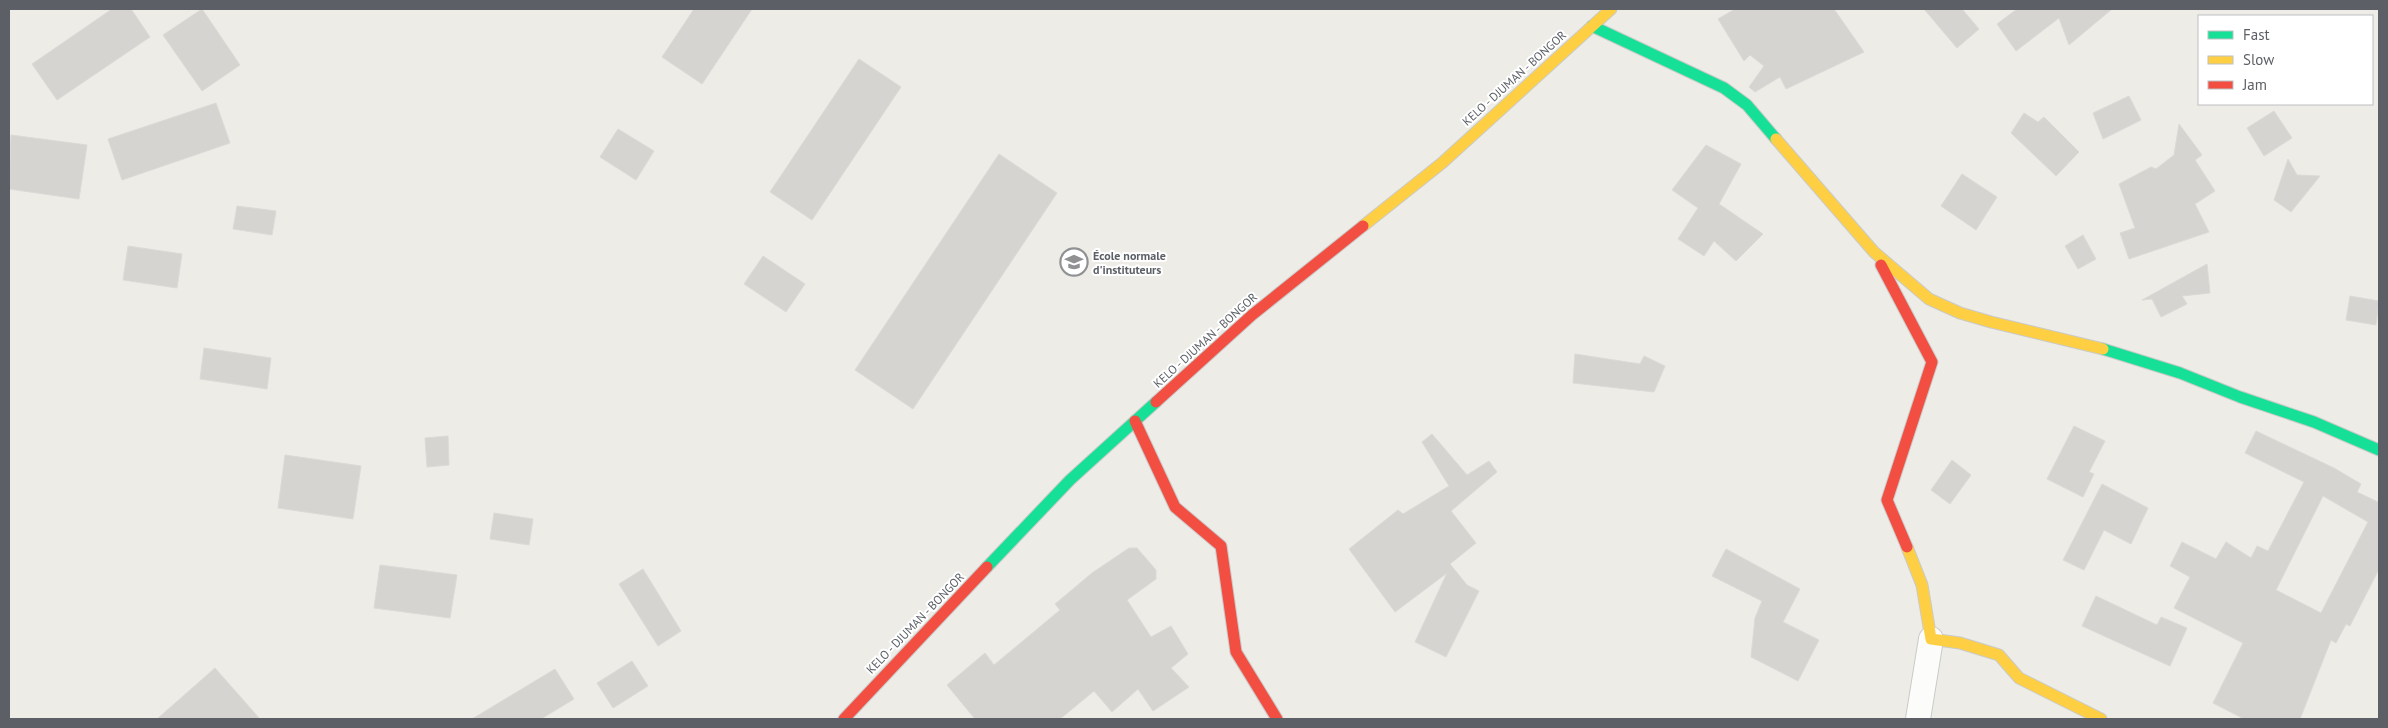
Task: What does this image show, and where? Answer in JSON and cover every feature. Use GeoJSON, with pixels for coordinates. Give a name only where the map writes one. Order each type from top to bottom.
{"type":"FeatureCollection","features":[{"type":"Feature","properties":{"kind":"main road","name":"KELO - DJUMAN - BONGOR"},"geometry":{"type":"LineString","coordinates":[[844,719],[890,668],[1070,480],[1252,315],[1442,163],[1611,9]]}},
{"type":"Feature","properties":{"kind":"main road"},"geometry":{"type":"LineString","coordinates":[[1592,26],[1724,88],[1746,105],[1874,252],[1929,299],[1960,313],[2107,350],[2170,370],[2240,397],[2314,422],[2379,450]]}},
{"type":"Feature","properties":{"kind":"main road"},"geometry":{"type":"LineString","coordinates":[[1874,252],[1932,362],[1887,500],[1922,585],[1931,639],[1960,643],[1999,655],[2019,678],[2101,719]]}},
{"type":"Feature","properties":{"kind":"main road"},"geometry":{"type":"LineString","coordinates":[[1135,421],[1175,507],[1221,546],[1236,652],[1277,719]]}},
{"type":"Feature","properties":{"kind":"street"},"geometry":{"type":"LineString","coordinates":[[1918,719],[1931,639]]}},
{"type":"Feature","properties":{"kind":"building"},"geometry":{"type":"Polygon","coordinates":[[[112,9],[131,9],[150,37],[57,100],[32,64],[112,9]]]}},
{"type":"Feature","properties":{"kind":"building"},"geometry":{"type":"Polygon","coordinates":[[[202,9],[240,65],[202,91],[163,35],[202,9]]]}},
{"type":"Feature","properties":{"kind":"building"},"geometry":{"type":"Polygon","coordinates":[[[694,9],[752,9],[702,84],[662,57],[694,9]]]}},
{"type":"Feature","properties":{"kind":"building"},"geometry":{"type":"Polygon","coordinates":[[[1735,9],[1834,9],[1864,52],[1786,89],[1780,77],[1755,92],[1749,87],[1764,66],[1750,55],[1744,61],[1718,19],[1735,9]]]}},
{"type":"Feature","properties":{"kind":"building"},"geometry":{"type":"Polygon","coordinates":[[[1924,9],[1962,9],[1979,29],[1957,48],[1924,9]]]}},
{"type":"Feature","properties":{"kind":"building"},"geometry":{"type":"Polygon","coordinates":[[[2017,9],[2112,9],[2069,45],[2059,18],[2016,51],[1997,24],[2017,9]]]}},
{"type":"Feature","properties":{"kind":"building"},"geometry":{"type":"Polygon","coordinates":[[[859,59],[901,87],[812,220],[770,192],[859,59]]]}},
{"type":"Feature","properties":{"kind":"building"},"geometry":{"type":"Polygon","coordinates":[[[2129,96],[2141,120],[2103,139],[2093,113],[2129,96]]]}},
{"type":"Feature","properties":{"kind":"building"},"geometry":{"type":"Polygon","coordinates":[[[216,103],[230,143],[122,180],[108,139],[216,103]]]}},
{"type":"Feature","properties":{"kind":"building"},"geometry":{"type":"Polygon","coordinates":[[[2274,111],[2292,138],[2264,156],[2247,128],[2274,111]]]}},
{"type":"Feature","properties":{"kind":"building"},"geometry":{"type":"Polygon","coordinates":[[[2024,113],[2038,122],[2044,117],[2079,152],[2056,176],[2011,133],[2024,113]]]}},
{"type":"Feature","properties":{"kind":"building"},"geometry":{"type":"Polygon","coordinates":[[[2179,124],[2202,155],[2195,160],[2215,191],[2195,204],[2209,232],[2129,259],[2120,233],[2135,228],[2119,184],[2151,167],[2156,169],[2174,155],[2179,124]]]}},
{"type":"Feature","properties":{"kind":"building"},"geometry":{"type":"Polygon","coordinates":[[[618,129],[654,151],[636,180],[600,157],[618,129]]]}},
{"type":"Feature","properties":{"kind":"building"},"geometry":{"type":"Polygon","coordinates":[[[11,135],[87,145],[79,199],[9,189],[11,135]]]}},
{"type":"Feature","properties":{"kind":"building"},"geometry":{"type":"Polygon","coordinates":[[[1706,145],[1741,164],[1719,204],[1763,234],[1736,261],[1714,241],[1704,256],[1678,239],[1698,208],[1672,190],[1706,145]]]}},
{"type":"Feature","properties":{"kind":"building"},"geometry":{"type":"Polygon","coordinates":[[[999,154],[1057,193],[913,409],[855,370],[999,154]]]}},
{"type":"Feature","properties":{"kind":"building"},"geometry":{"type":"Polygon","coordinates":[[[2288,159],[2297,175],[2320,176],[2291,212],[2274,200],[2288,159]]]}},
{"type":"Feature","properties":{"kind":"building"},"geometry":{"type":"Polygon","coordinates":[[[1962,174],[1997,197],[1976,230],[1941,206],[1962,174]]]}},
{"type":"Feature","properties":{"kind":"building"},"geometry":{"type":"Polygon","coordinates":[[[237,206],[276,211],[272,235],[233,229],[237,206]]]}},
{"type":"Feature","properties":{"kind":"building"},"geometry":{"type":"Polygon","coordinates":[[[2083,235],[2096,259],[2078,269],[2065,246],[2083,235]]]}},
{"type":"Feature","properties":{"kind":"building"},"geometry":{"type":"Polygon","coordinates":[[[128,246],[182,254],[177,288],[123,280],[128,246]]]}},
{"type":"Feature","properties":{"kind":"building"},"geometry":{"type":"Polygon","coordinates":[[[763,256],[805,284],[786,312],[744,284],[763,256]]]}},
{"type":"Feature","properties":{"kind":"building"},"geometry":{"type":"Polygon","coordinates":[[[2207,264],[2210,293],[2182,296],[2187,304],[2161,317],[2152,299],[2142,300],[2207,264]]]}},
{"type":"Feature","properties":{"kind":"building"},"geometry":{"type":"Polygon","coordinates":[[[2350,296],[2379,301],[2376,325],[2346,320],[2350,296]]]}},
{"type":"Feature","properties":{"kind":"building"},"geometry":{"type":"Polygon","coordinates":[[[204,348],[271,358],[267,389],[200,379],[204,348]]]}},
{"type":"Feature","properties":{"kind":"building"},"geometry":{"type":"Polygon","coordinates":[[[1575,354],[1640,364],[1644,356],[1665,366],[1654,392],[1573,383],[1575,354]]]}},
{"type":"Feature","properties":{"kind":"building"},"geometry":{"type":"Polygon","coordinates":[[[2074,426],[2105,441],[2089,472],[2094,474],[2083,497],[2047,479],[2074,426]]]}},
{"type":"Feature","properties":{"kind":"building"},"geometry":{"type":"Polygon","coordinates":[[[2256,431],[2334,468],[2361,484],[2357,492],[2379,501],[2379,569],[2350,626],[2346,624],[2336,643],[2331,640],[2300,719],[2244,719],[2213,703],[2243,643],[2174,608],[2190,577],[2170,566],[2182,542],[2216,559],[2226,542],[2251,558],[2257,546],[2268,551],[2304,482],[2245,453],[2256,431]],[[2323,496],[2276,590],[2321,613],[2368,522],[2323,496]]]}},
{"type":"Feature","properties":{"kind":"building"},"geometry":{"type":"Polygon","coordinates":[[[1432,434],[1467,475],[1489,461],[1497,472],[1451,511],[1476,543],[1450,564],[1467,585],[1479,591],[1446,657],[1415,642],[1447,573],[1395,612],[1349,549],[1398,510],[1403,514],[1449,486],[1422,442],[1432,434]]]}},
{"type":"Feature","properties":{"kind":"building"},"geometry":{"type":"Polygon","coordinates":[[[448,436],[449,465],[427,467],[425,438],[448,436]]]}},
{"type":"Feature","properties":{"kind":"building"},"geometry":{"type":"Polygon","coordinates":[[[285,455],[361,466],[353,519],[278,508],[285,455]]]}},
{"type":"Feature","properties":{"kind":"building"},"geometry":{"type":"Polygon","coordinates":[[[1952,460],[1971,475],[1950,504],[1931,490],[1952,460]]]}},
{"type":"Feature","properties":{"kind":"building"},"geometry":{"type":"Polygon","coordinates":[[[2102,484],[2148,508],[2131,544],[2104,530],[2084,570],[2063,560],[2102,484]]]}},
{"type":"Feature","properties":{"kind":"building"},"geometry":{"type":"Polygon","coordinates":[[[494,513],[533,519],[529,545],[490,539],[494,513]]]}},
{"type":"Feature","properties":{"kind":"building"},"geometry":{"type":"Polygon","coordinates":[[[1129,548],[1137,548],[1156,570],[1156,579],[1127,600],[1151,637],[1171,626],[1188,654],[1171,668],[1189,687],[1153,711],[1138,689],[1112,712],[1094,691],[1060,719],[975,719],[947,685],[985,653],[994,665],[1060,610],[1055,604],[1092,573],[1129,548]]]}},
{"type":"Feature","properties":{"kind":"building"},"geometry":{"type":"Polygon","coordinates":[[[1726,549],[1800,589],[1783,622],[1819,640],[1798,681],[1751,657],[1755,618],[1762,601],[1712,576],[1726,549]]]}},
{"type":"Feature","properties":{"kind":"building"},"geometry":{"type":"Polygon","coordinates":[[[380,565],[457,575],[450,618],[374,608],[380,565]]]}},
{"type":"Feature","properties":{"kind":"building"},"geometry":{"type":"Polygon","coordinates":[[[643,569],[681,631],[658,646],[619,584],[643,569]]]}},
{"type":"Feature","properties":{"kind":"building"},"geometry":{"type":"Polygon","coordinates":[[[2096,596],[2157,625],[2161,617],[2187,628],[2170,666],[2082,626],[2096,596]]]}},
{"type":"Feature","properties":{"kind":"building"},"geometry":{"type":"Polygon","coordinates":[[[632,661],[648,686],[613,708],[597,683],[632,661]]]}},
{"type":"Feature","properties":{"kind":"building"},"geometry":{"type":"Polygon","coordinates":[[[215,668],[260,719],[157,719],[215,668]]]}},
{"type":"Feature","properties":{"kind":"building"},"geometry":{"type":"Polygon","coordinates":[[[555,669],[574,699],[541,719],[472,719],[555,669]]]}},
{"type":"Feature","properties":{"kind":"traffic: fast"},"geometry":{"type":"LineString","coordinates":[[1592,26],[1724,88],[1747,105],[1776,139]]}},
{"type":"Feature","properties":{"kind":"traffic: fast"},"geometry":{"type":"LineString","coordinates":[[2103,349],[2180,373],[2240,397],[2314,422],[2379,450]]}},
{"type":"Feature","properties":{"kind":"traffic: fast"},"geometry":{"type":"LineString","coordinates":[[987,567],[1070,480],[1156,402]]}},
{"type":"Feature","properties":{"kind":"traffic: slow"},"geometry":{"type":"LineString","coordinates":[[1363,226],[1442,163],[1611,9]]}},
{"type":"Feature","properties":{"kind":"traffic: slow"},"geometry":{"type":"LineString","coordinates":[[1776,139],[1874,252],[1929,299],[1960,313],[1991,322],[2103,349]]}},
{"type":"Feature","properties":{"kind":"traffic: slow"},"geometry":{"type":"LineString","coordinates":[[1907,547],[1922,585],[1931,639],[1960,643],[1999,655],[2019,678],[2101,719]]}},
{"type":"Feature","properties":{"kind":"traffic: jam"},"geometry":{"type":"LineString","coordinates":[[1156,402],[1252,315],[1363,226]]}},
{"type":"Feature","properties":{"kind":"traffic: jam"},"geometry":{"type":"LineString","coordinates":[[1881,265],[1932,362],[1887,500],[1907,547]]}},
{"type":"Feature","properties":{"kind":"traffic: jam"},"geometry":{"type":"LineString","coordinates":[[1135,421],[1175,507],[1221,546],[1236,652],[1277,719]]}},
{"type":"Feature","properties":{"kind":"traffic: jam"},"geometry":{"type":"LineString","coordinates":[[844,719],[987,567]]}},
{"type":"Feature","properties":{"kind":"place","name":"École normale d'instituteurs"},"geometry":{"type":"Point","coordinates":[1074,262]}}]}
